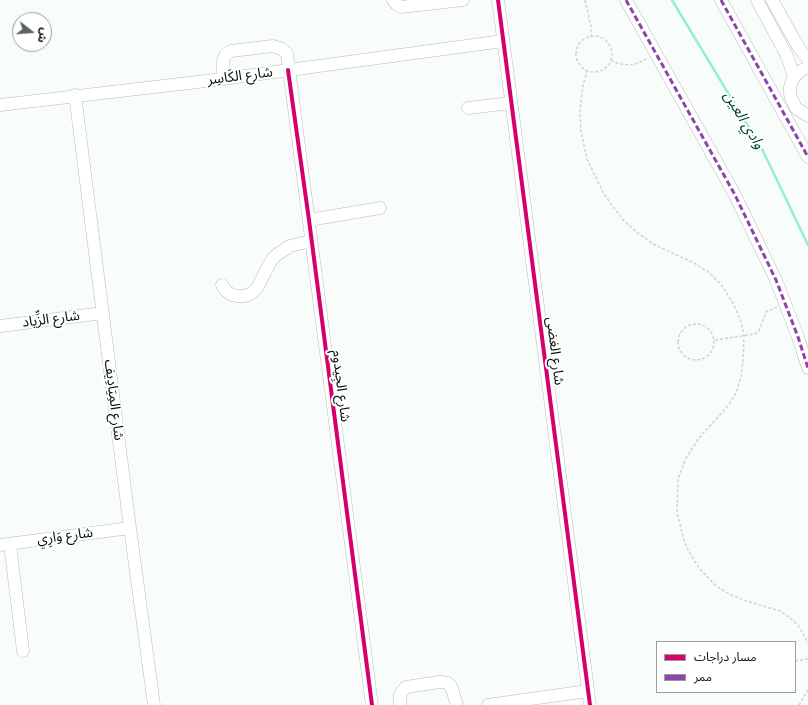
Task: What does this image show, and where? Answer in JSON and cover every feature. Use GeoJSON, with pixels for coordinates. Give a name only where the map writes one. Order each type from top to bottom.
{"type":"FeatureCollection","features":[{"type":"Feature","properties":{"kind":"street"},"geometry":{"type":"LineString","coordinates":[[393,0],[401,7],[443,1],[463,0]]}},
{"type":"Feature","properties":{"kind":"street","name":"شارع الغضى"},"geometry":{"type":"LineString","coordinates":[[498,0],[590,705]]}},
{"type":"Feature","properties":{"kind":"street"},"geometry":{"type":"LineString","coordinates":[[626,0],[735,195],[776,280],[808,368]]}},
{"type":"Feature","properties":{"kind":"street"},"geometry":{"type":"LineString","coordinates":[[721,0],[808,157]]}},
{"type":"Feature","properties":{"kind":"street"},"geometry":{"type":"LineString","coordinates":[[757,0],[787,56],[794,77]]}},
{"type":"Feature","properties":{"kind":"street"},"geometry":{"type":"LineString","coordinates":[[772,0],[799,48],[808,59]]}},
{"type":"Feature","properties":{"kind":"street","name":"شارع الكَاسِر"},"geometry":{"type":"LineString","coordinates":[[0,104],[223,79],[503,40]]}},
{"type":"Feature","properties":{"kind":"street","name":"شارع الجِيدوم"},"geometry":{"type":"LineString","coordinates":[[223,79],[223,60],[226,54],[234,50],[273,46],[279,47],[287,54],[372,705]]}},
{"type":"Feature","properties":{"kind":"street"},"geometry":{"type":"LineString","coordinates":[[808,67],[794,77],[790,87],[791,98],[796,108],[808,116]]}},
{"type":"Feature","properties":{"kind":"street","name":"شارع المِيَادِيف"},"geometry":{"type":"LineString","coordinates":[[75,95],[154,705]]}},
{"type":"Feature","properties":{"kind":"street"},"geometry":{"type":"LineString","coordinates":[[468,108],[511,103]]}},
{"type":"Feature","properties":{"kind":"street"},"geometry":{"type":"LineString","coordinates":[[309,220],[380,208]]}},
{"type":"Feature","properties":{"kind":"street"},"geometry":{"type":"LineString","coordinates":[[222,285],[226,291],[232,295],[245,296],[252,293],[257,288],[270,263],[279,253],[290,246],[312,241]]}},
{"type":"Feature","properties":{"kind":"street","name":"شارع الزِّياد"},"geometry":{"type":"LineString","coordinates":[[0,326],[103,313]]}},
{"type":"Feature","properties":{"kind":"street","name":"شارع وَارِي"},"geometry":{"type":"LineString","coordinates":[[5,544],[130,528]]}},
{"type":"Feature","properties":{"kind":"street"},"geometry":{"type":"LineString","coordinates":[[5,544],[23,651]]}},
{"type":"Feature","properties":{"kind":"street"},"geometry":{"type":"LineString","coordinates":[[400,705],[400,694],[406,687],[444,682],[451,686],[457,705]]}},
{"type":"Feature","properties":{"kind":"street"},"geometry":{"type":"LineString","coordinates":[[488,705],[588,691]]}},
{"type":"Feature","properties":{"kind":"path"},"geometry":{"type":"LineString","coordinates":[[585,0],[589,14],[591,37]]}},
{"type":"Feature","properties":{"kind":"path"},"geometry":{"type":"LineString","coordinates":[[591,37],[600,37],[608,42],[612,50],[611,60],[607,67],[599,71],[591,72],[583,68],[578,61],[577,52],[583,40],[591,37]]}},
{"type":"Feature","properties":{"kind":"path"},"geometry":{"type":"LineString","coordinates":[[611,60],[619,64],[630,66],[656,53]]}},
{"type":"Feature","properties":{"kind":"path"},"geometry":{"type":"LineString","coordinates":[[587,70],[580,110],[581,132],[587,159],[603,192],[621,217],[638,233],[653,244],[694,263],[710,273],[723,287],[741,320],[744,336],[743,361],[741,377],[736,393],[728,406],[698,439],[685,460],[678,479],[676,513],[684,544],[692,557],[716,586],[731,595],[780,611],[798,625],[808,643]]}},
{"type":"Feature","properties":{"kind":"path"},"geometry":{"type":"LineString","coordinates":[[715,340],[754,334],[759,331],[766,312],[786,305]]}},
{"type":"Feature","properties":{"kind":"path"},"geometry":{"type":"LineString","coordinates":[[694,324],[704,325],[711,331],[715,340],[713,350],[707,357],[698,360],[689,359],[682,353],[678,344],[680,335],[686,327],[694,324]]}},
{"type":"Feature","properties":{"kind":"path"},"geometry":{"type":"LineString","coordinates":[[796,661],[808,659]]}},
{"type":"Feature","properties":{"kind":"path"},"geometry":{"type":"LineString","coordinates":[[800,705],[808,690]]}},
{"type":"Feature","properties":{"kind":"waterway","name":"وادي العين"},"geometry":{"type":"LineString","coordinates":[[672,0],[763,151],[808,245]]}},
{"type":"Feature","properties":{"kind":"marked path"},"geometry":{"type":"LineString","coordinates":[[626,0],[735,195],[776,280],[808,368]]}},
{"type":"Feature","properties":{"kind":"marked path"},"geometry":{"type":"LineString","coordinates":[[721,0],[808,157]]}},
{"type":"Feature","properties":{"kind":"cycle path"},"geometry":{"type":"LineString","coordinates":[[498,0],[590,705]]}},
{"type":"Feature","properties":{"kind":"cycle path"},"geometry":{"type":"LineString","coordinates":[[288,70],[372,705]]}}]}
